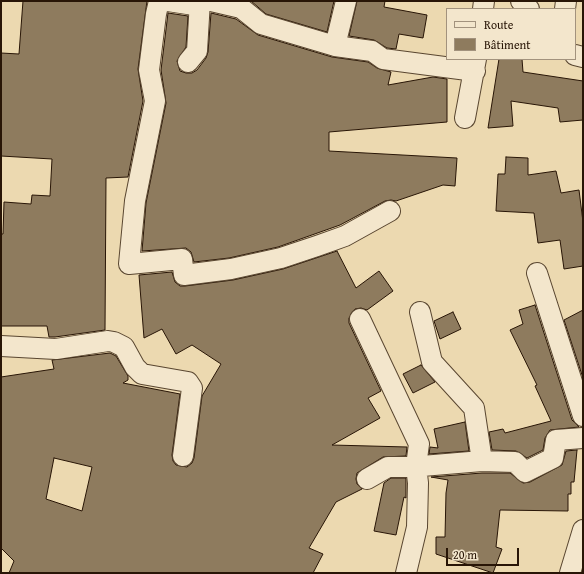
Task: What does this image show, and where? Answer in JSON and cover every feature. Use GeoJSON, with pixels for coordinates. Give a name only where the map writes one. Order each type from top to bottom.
{"type":"FeatureCollection","features":[{"type":"Feature","properties":{"kind":"street"},"geometry":{"type":"LineString","coordinates":[[159,1],[149,70],[155,101],[135,201],[129,264],[182,259],[184,275],[238,267],[281,258],[346,236],[390,211]]}},
{"type":"Feature","properties":{"kind":"street"},"geometry":{"type":"LineString","coordinates":[[168,1],[194,5],[199,1]]}},
{"type":"Feature","properties":{"kind":"street"},"geometry":{"type":"LineString","coordinates":[[188,62],[197,51],[199,1]]}},
{"type":"Feature","properties":{"kind":"street"},"geometry":{"type":"LineString","coordinates":[[211,1],[241,8],[262,24],[334,46],[372,51],[383,59],[476,65],[465,118]]}},
{"type":"Feature","properties":{"kind":"street"},"geometry":{"type":"LineString","coordinates":[[334,46],[346,1]]}},
{"type":"Feature","properties":{"kind":"street"},"geometry":{"type":"LineString","coordinates":[[521,1],[529,8]]}},
{"type":"Feature","properties":{"kind":"street"},"geometry":{"type":"LineString","coordinates":[[537,273],[583,416]]}},
{"type":"Feature","properties":{"kind":"street"},"geometry":{"type":"LineString","coordinates":[[420,312],[432,362],[474,408],[482,461]]}},
{"type":"Feature","properties":{"kind":"street"},"geometry":{"type":"LineString","coordinates":[[360,319],[419,444],[416,466],[418,483],[417,528],[406,573]]}},
{"type":"Feature","properties":{"kind":"street"},"geometry":{"type":"LineString","coordinates":[[1,346],[56,349],[108,341],[114,342],[124,347],[135,367],[142,374],[188,382],[192,388],[183,456]]}},
{"type":"Feature","properties":{"kind":"street"},"geometry":{"type":"LineString","coordinates":[[367,479],[388,467],[482,461],[515,462],[525,472],[553,458],[556,440],[583,438]]}},
{"type":"Feature","properties":{"kind":"street"},"geometry":{"type":"LineString","coordinates":[[570,573],[583,530]]}},
{"type":"Feature","properties":{"kind":"building"},"geometry":{"type":"Polygon","coordinates":[[[23,1],[147,1],[138,69],[143,101],[128,177],[106,178],[105,330],[49,337],[47,326],[1,326],[1,234],[3,234],[4,202],[31,204],[32,195],[50,196],[52,159],[1,156],[1,53],[19,54],[23,1]]]}},
{"type":"Feature","properties":{"kind":"building"},"geometry":{"type":"Polygon","coordinates":[[[251,1],[334,1],[327,32],[266,14],[251,1]]]}},
{"type":"Feature","properties":{"kind":"building"},"geometry":{"type":"Polygon","coordinates":[[[357,1],[385,1],[384,7],[427,15],[423,38],[399,34],[396,49],[387,48],[374,40],[349,36],[357,1]]]}},
{"type":"Feature","properties":{"kind":"building"},"geometry":{"type":"Polygon","coordinates":[[[168,13],[188,16],[186,47],[177,61],[180,71],[186,73],[192,73],[197,70],[206,58],[208,52],[211,13],[236,19],[258,35],[332,57],[368,62],[377,68],[391,72],[388,85],[433,77],[447,79],[447,122],[329,132],[329,151],[457,158],[455,186],[443,185],[396,201],[385,201],[340,225],[278,247],[229,258],[194,262],[191,252],[186,248],[142,251],[146,203],[166,103],[161,70],[168,13]]]}},
{"type":"Feature","properties":{"kind":"building"},"geometry":{"type":"Polygon","coordinates":[[[499,60],[522,60],[523,72],[583,81],[583,120],[560,122],[558,108],[511,101],[513,126],[488,128],[499,60]]]}},
{"type":"Feature","properties":{"kind":"building"},"geometry":{"type":"Polygon","coordinates":[[[506,157],[528,158],[528,175],[556,171],[561,193],[579,190],[583,222],[583,266],[564,269],[560,240],[538,243],[534,213],[496,211],[498,174],[505,174],[506,157]]]}},
{"type":"Feature","properties":{"kind":"building"},"geometry":{"type":"Polygon","coordinates":[[[337,251],[356,288],[379,271],[393,291],[367,310],[361,308],[355,309],[349,318],[349,323],[381,391],[368,398],[380,418],[332,445],[407,447],[406,456],[383,457],[357,473],[357,484],[362,489],[336,502],[309,548],[323,554],[313,573],[9,573],[14,561],[1,548],[1,377],[54,369],[52,360],[110,353],[116,356],[128,376],[128,380],[123,383],[180,394],[172,455],[173,461],[176,465],[187,467],[192,463],[194,458],[202,396],[221,364],[192,345],[176,354],[162,329],[144,338],[139,275],[172,272],[175,282],[180,286],[185,286],[233,280],[283,269],[337,251]],[[54,458],[46,499],[82,511],[92,467],[54,458]]]}},
{"type":"Feature","properties":{"kind":"building"},"geometry":{"type":"Polygon","coordinates":[[[535,305],[572,420],[579,427],[550,430],[545,438],[543,450],[527,458],[516,451],[492,450],[489,432],[503,429],[505,433],[551,421],[535,386],[537,385],[510,330],[523,324],[519,310],[535,305]]]}},
{"type":"Feature","properties":{"kind":"building"},"geometry":{"type":"Polygon","coordinates":[[[583,310],[583,378],[564,320],[583,310]]]}},
{"type":"Feature","properties":{"kind":"building"},"geometry":{"type":"Polygon","coordinates":[[[453,312],[461,329],[440,339],[434,321],[453,312]]]}},
{"type":"Feature","properties":{"kind":"building"},"geometry":{"type":"Polygon","coordinates":[[[421,365],[435,382],[413,393],[403,374],[421,365]]]}},
{"type":"Feature","properties":{"kind":"building"},"geometry":{"type":"Polygon","coordinates":[[[465,422],[469,451],[429,454],[430,447],[438,448],[434,429],[465,422]]]}},
{"type":"Feature","properties":{"kind":"building"},"geometry":{"type":"Polygon","coordinates":[[[577,450],[574,482],[571,482],[571,494],[568,494],[568,511],[500,510],[496,547],[502,549],[493,573],[436,554],[436,537],[445,537],[446,493],[448,480],[431,477],[482,473],[510,473],[523,483],[530,482],[562,465],[566,451],[577,450]]]}},
{"type":"Feature","properties":{"kind":"building"},"geometry":{"type":"Polygon","coordinates":[[[391,478],[406,478],[406,498],[404,497],[396,535],[374,531],[384,483],[391,478]]]}}]}
